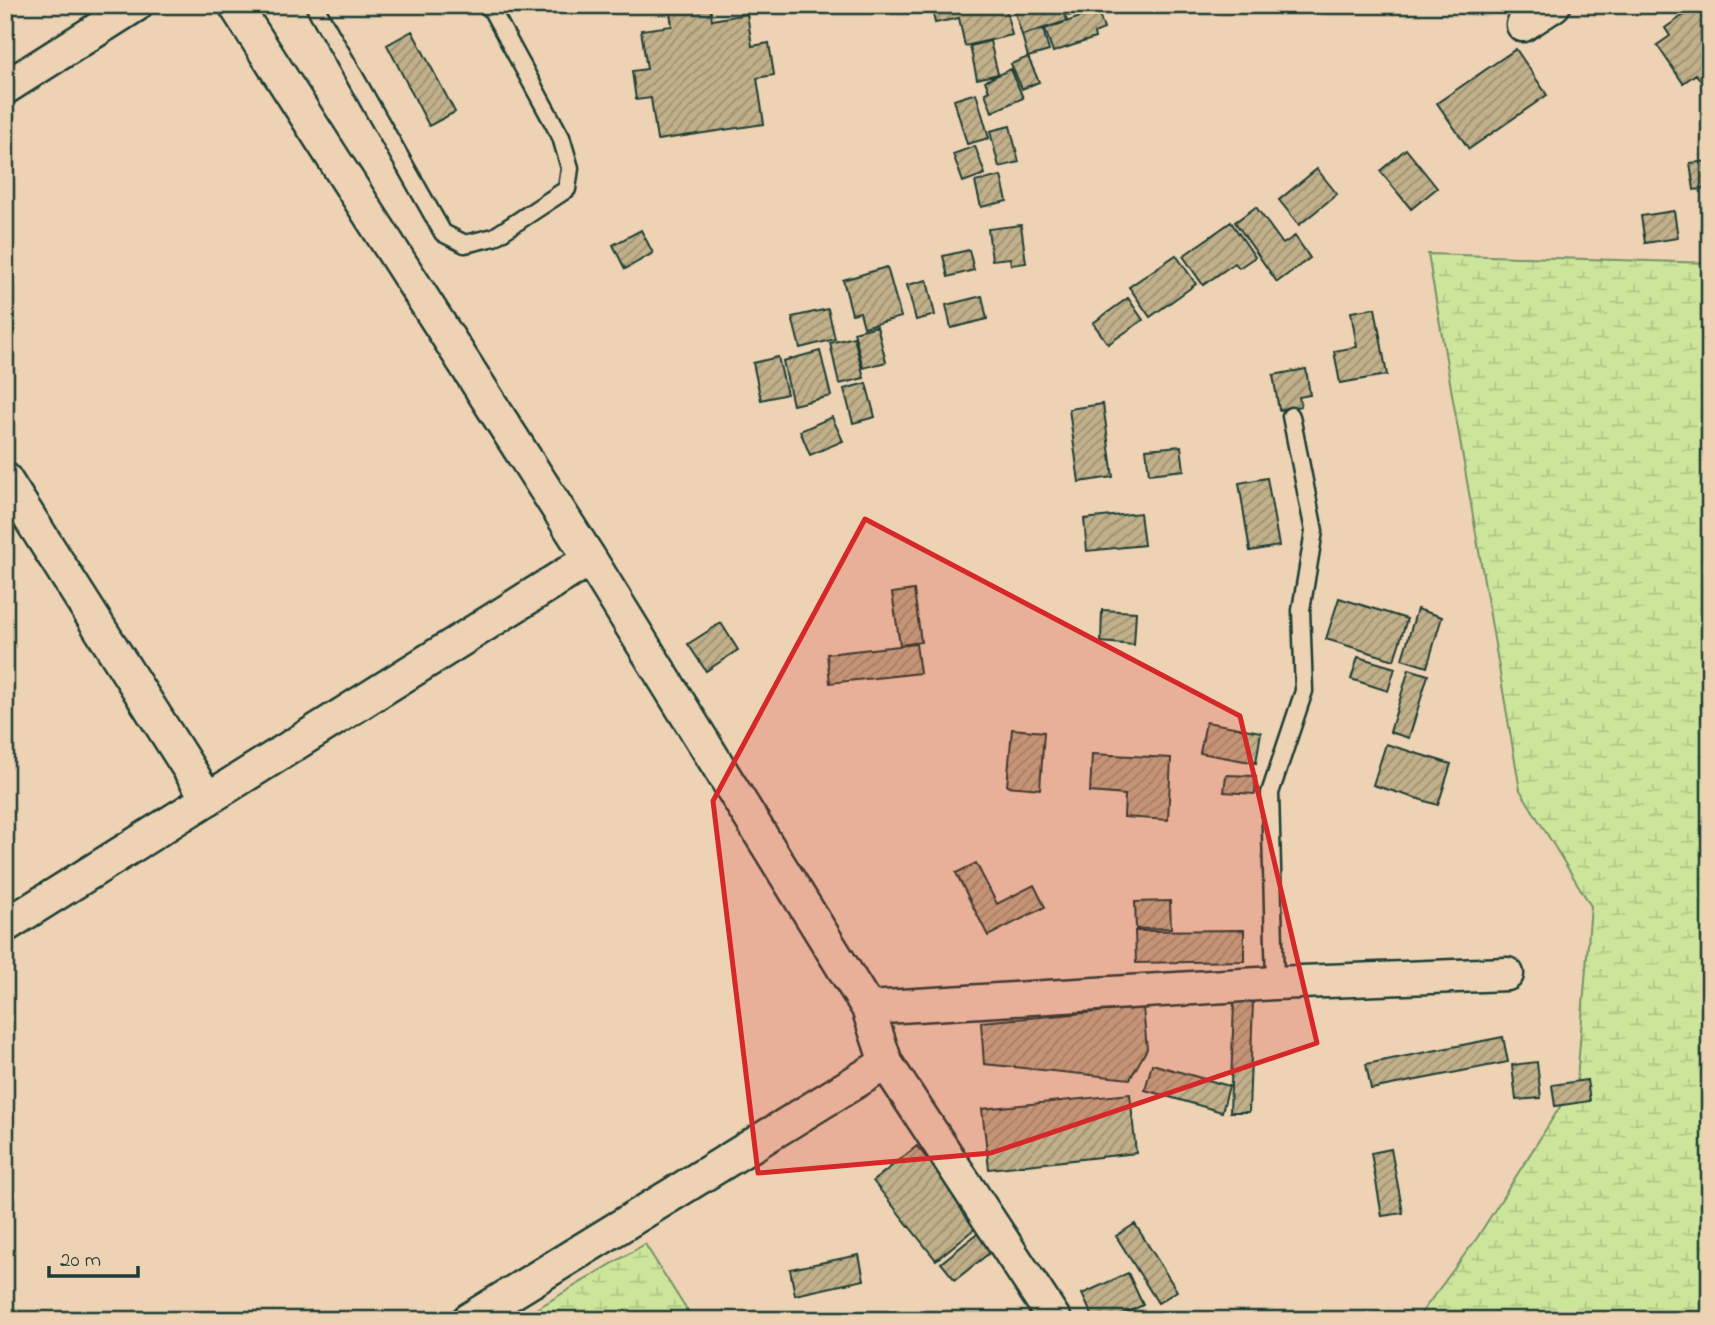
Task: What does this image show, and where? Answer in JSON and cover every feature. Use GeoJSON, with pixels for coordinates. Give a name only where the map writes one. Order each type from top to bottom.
{"type":"FeatureCollection","features":[{"type":"Feature","properties":{"kind":"street"},"geometry":{"type":"LineString","coordinates":[[5,88],[136,5]]}},
{"type":"Feature","properties":{"kind":"street"},"geometry":{"type":"LineString","coordinates":[[235,5],[590,559],[868,1008],[886,1063],[1055,1320]]}},
{"type":"Feature","properties":{"kind":"street"},"geometry":{"type":"LineString","coordinates":[[1523,25],[1554,5]]}},
{"type":"Feature","properties":{"kind":"street"},"geometry":{"type":"LineString","coordinates":[[5,479],[208,799]]}},
{"type":"Feature","properties":{"kind":"street"},"geometry":{"type":"LineString","coordinates":[[5,926],[590,559]]}},
{"type":"Feature","properties":{"kind":"street"},"geometry":{"type":"LineString","coordinates":[[868,1008],[1275,983],[1507,974]]}},
{"type":"Feature","properties":{"kind":"street"},"geometry":{"type":"LineString","coordinates":[[468,1320],[886,1063]]}},
{"type":"Feature","properties":{"kind":"lane"},"geometry":{"type":"LineString","coordinates":[[314,5],[443,233],[465,244],[494,237],[567,188],[570,169],[561,136],[489,5]]}},
{"type":"Feature","properties":{"kind":"lane"},"geometry":{"type":"LineString","coordinates":[[1275,983],[1270,793],[1304,691],[1301,610],[1314,531],[1291,416]]}},
{"type":"Feature","properties":{"kind":"highlighted area"},"geometry":{"type":"Polygon","coordinates":[[[865,519],[1240,716],[1317,1043],[991,1153],[758,1173],[713,801],[865,519]]]}},
{"type":"Feature","properties":{"kind":"green space"},"geometry":{"type":"Polygon","coordinates":[[[1428,254],[1710,263],[1710,1320],[1416,1320],[1477,1238],[1577,1080],[1591,906],[1520,790],[1428,254]]]}},
{"type":"Feature","properties":{"kind":"green space"},"geometry":{"type":"Polygon","coordinates":[[[645,1244],[693,1320],[518,1320],[645,1244]]]}},
{"type":"Feature","properties":{"kind":"building"},"geometry":{"type":"Polygon","coordinates":[[[931,5],[1005,5],[1012,35],[965,46],[959,18],[935,23],[931,5]]]}},
{"type":"Feature","properties":{"kind":"building"},"geometry":{"type":"Polygon","coordinates":[[[1030,5],[1062,5],[1067,21],[1022,35],[1014,10],[1030,5]]]}},
{"type":"Feature","properties":{"kind":"building"},"geometry":{"type":"Polygon","coordinates":[[[1065,5],[1094,5],[1069,16],[1065,5]]]}},
{"type":"Feature","properties":{"kind":"building"},"geometry":{"type":"Polygon","coordinates":[[[1698,5],[1710,5],[1710,73],[1700,80],[1696,74],[1683,83],[1657,45],[1670,36],[1665,28],[1698,5]]]}},
{"type":"Feature","properties":{"kind":"building"},"geometry":{"type":"Polygon","coordinates":[[[710,6],[712,20],[747,14],[752,46],[769,43],[774,75],[757,78],[764,124],[657,140],[651,98],[636,100],[632,71],[647,69],[641,30],[672,26],[670,12],[710,6]]]}},
{"type":"Feature","properties":{"kind":"building"},"geometry":{"type":"Polygon","coordinates":[[[1098,11],[1104,29],[1094,33],[1095,38],[1053,52],[1045,29],[1098,11]]]}},
{"type":"Feature","properties":{"kind":"building"},"geometry":{"type":"Polygon","coordinates":[[[1043,29],[1049,51],[1028,57],[1022,35],[1043,29]]]}},
{"type":"Feature","properties":{"kind":"building"},"geometry":{"type":"Polygon","coordinates":[[[412,31],[455,112],[429,126],[387,45],[412,31]]]}},
{"type":"Feature","properties":{"kind":"building"},"geometry":{"type":"Polygon","coordinates":[[[990,41],[998,74],[977,79],[970,46],[990,41]]]}},
{"type":"Feature","properties":{"kind":"building"},"geometry":{"type":"Polygon","coordinates":[[[1516,49],[1547,95],[1469,149],[1437,103],[1516,49]]]}},
{"type":"Feature","properties":{"kind":"building"},"geometry":{"type":"Polygon","coordinates":[[[1028,57],[1039,82],[1022,89],[1011,64],[1028,57]]]}},
{"type":"Feature","properties":{"kind":"building"},"geometry":{"type":"Polygon","coordinates":[[[1011,69],[1023,98],[992,112],[985,93],[989,91],[985,81],[1011,69]]]}},
{"type":"Feature","properties":{"kind":"building"},"geometry":{"type":"Polygon","coordinates":[[[976,93],[989,138],[967,144],[954,100],[976,93]]]}},
{"type":"Feature","properties":{"kind":"building"},"geometry":{"type":"Polygon","coordinates":[[[1010,126],[1019,162],[999,167],[990,131],[1010,126]]]}},
{"type":"Feature","properties":{"kind":"building"},"geometry":{"type":"Polygon","coordinates":[[[975,146],[985,174],[963,182],[953,154],[975,146]]]}},
{"type":"Feature","properties":{"kind":"building"},"geometry":{"type":"Polygon","coordinates":[[[1406,149],[1437,188],[1411,209],[1380,171],[1406,149]]]}},
{"type":"Feature","properties":{"kind":"building"},"geometry":{"type":"Polygon","coordinates":[[[1710,161],[1710,188],[1694,190],[1690,163],[1710,161]]]}},
{"type":"Feature","properties":{"kind":"building"},"geometry":{"type":"Polygon","coordinates":[[[1317,169],[1337,194],[1299,225],[1279,200],[1317,169]]]}},
{"type":"Feature","properties":{"kind":"building"},"geometry":{"type":"Polygon","coordinates":[[[1001,176],[1007,201],[981,207],[975,182],[1001,176]]]}},
{"type":"Feature","properties":{"kind":"building"},"geometry":{"type":"Polygon","coordinates":[[[1256,207],[1283,244],[1295,236],[1310,258],[1277,282],[1235,222],[1256,207]]]}},
{"type":"Feature","properties":{"kind":"building"},"geometry":{"type":"Polygon","coordinates":[[[1674,211],[1678,238],[1645,243],[1641,216],[1674,211]]]}},
{"type":"Feature","properties":{"kind":"building"},"geometry":{"type":"Polygon","coordinates":[[[1231,222],[1255,257],[1239,268],[1235,263],[1203,285],[1183,256],[1231,222]]]}},
{"type":"Feature","properties":{"kind":"building"},"geometry":{"type":"Polygon","coordinates":[[[1021,225],[1026,263],[1011,265],[1010,258],[992,260],[988,229],[1021,225]]]}},
{"type":"Feature","properties":{"kind":"building"},"geometry":{"type":"Polygon","coordinates":[[[641,230],[653,253],[625,269],[613,245],[641,230]]]}},
{"type":"Feature","properties":{"kind":"building"},"geometry":{"type":"Polygon","coordinates":[[[969,250],[974,270],[948,277],[943,256],[969,250]]]}},
{"type":"Feature","properties":{"kind":"building"},"geometry":{"type":"Polygon","coordinates":[[[1176,255],[1196,284],[1150,317],[1129,287],[1176,255]]]}},
{"type":"Feature","properties":{"kind":"building"},"geometry":{"type":"Polygon","coordinates":[[[887,267],[901,317],[864,327],[860,312],[852,314],[843,280],[887,267]]]}},
{"type":"Feature","properties":{"kind":"building"},"geometry":{"type":"Polygon","coordinates":[[[927,280],[935,315],[916,320],[907,285],[927,280]]]}},
{"type":"Feature","properties":{"kind":"building"},"geometry":{"type":"Polygon","coordinates":[[[982,296],[987,319],[951,328],[946,305],[982,296]]]}},
{"type":"Feature","properties":{"kind":"building"},"geometry":{"type":"Polygon","coordinates":[[[1128,298],[1143,320],[1108,344],[1093,323],[1128,298]]]}},
{"type":"Feature","properties":{"kind":"building"},"geometry":{"type":"Polygon","coordinates":[[[1375,308],[1387,375],[1340,383],[1334,351],[1357,347],[1351,312],[1375,308]]]}},
{"type":"Feature","properties":{"kind":"building"},"geometry":{"type":"Polygon","coordinates":[[[828,309],[835,339],[800,348],[792,317],[828,309]]]}},
{"type":"Feature","properties":{"kind":"building"},"geometry":{"type":"Polygon","coordinates":[[[877,326],[886,362],[863,368],[854,332],[877,326]]]}},
{"type":"Feature","properties":{"kind":"building"},"geometry":{"type":"Polygon","coordinates":[[[854,337],[864,378],[839,384],[830,343],[854,337]]]}},
{"type":"Feature","properties":{"kind":"building"},"geometry":{"type":"Polygon","coordinates":[[[820,351],[831,396],[793,405],[783,361],[820,351]]]}},
{"type":"Feature","properties":{"kind":"building"},"geometry":{"type":"Polygon","coordinates":[[[778,357],[787,394],[761,400],[753,363],[778,357]]]}},
{"type":"Feature","properties":{"kind":"building"},"geometry":{"type":"Polygon","coordinates":[[[1306,369],[1310,395],[1299,397],[1301,406],[1279,410],[1273,375],[1306,369]]]}},
{"type":"Feature","properties":{"kind":"building"},"geometry":{"type":"Polygon","coordinates":[[[866,383],[875,417],[853,423],[844,389],[866,383]]]}},
{"type":"Feature","properties":{"kind":"building"},"geometry":{"type":"Polygon","coordinates":[[[1103,404],[1113,477],[1079,482],[1069,409],[1103,404]]]}},
{"type":"Feature","properties":{"kind":"building"},"geometry":{"type":"Polygon","coordinates":[[[832,417],[843,441],[810,455],[800,431],[832,417]]]}},
{"type":"Feature","properties":{"kind":"building"},"geometry":{"type":"Polygon","coordinates":[[[1181,446],[1184,470],[1149,474],[1146,449],[1181,446]]]}},
{"type":"Feature","properties":{"kind":"building"},"geometry":{"type":"Polygon","coordinates":[[[1267,478],[1279,546],[1250,551],[1239,483],[1267,478]]]}},
{"type":"Feature","properties":{"kind":"building"},"geometry":{"type":"Polygon","coordinates":[[[1140,513],[1144,545],[1087,551],[1084,519],[1140,513]]]}},
{"type":"Feature","properties":{"kind":"building"},"geometry":{"type":"Polygon","coordinates":[[[914,590],[921,642],[900,645],[892,593],[914,590]]]}},
{"type":"Feature","properties":{"kind":"building"},"geometry":{"type":"Polygon","coordinates":[[[1339,598],[1407,619],[1394,660],[1326,639],[1339,598]]]}},
{"type":"Feature","properties":{"kind":"building"},"geometry":{"type":"Polygon","coordinates":[[[1417,609],[1442,617],[1427,667],[1402,659],[1417,609]]]}},
{"type":"Feature","properties":{"kind":"building"},"geometry":{"type":"Polygon","coordinates":[[[1102,610],[1136,612],[1134,645],[1101,642],[1102,610]]]}},
{"type":"Feature","properties":{"kind":"building"},"geometry":{"type":"Polygon","coordinates":[[[721,623],[738,650],[706,671],[688,644],[721,623]]]}},
{"type":"Feature","properties":{"kind":"building"},"geometry":{"type":"Polygon","coordinates":[[[916,644],[920,673],[830,683],[827,654],[916,644]]]}},
{"type":"Feature","properties":{"kind":"building"},"geometry":{"type":"Polygon","coordinates":[[[1358,657],[1395,668],[1388,691],[1351,679],[1358,657]]]}},
{"type":"Feature","properties":{"kind":"building"},"geometry":{"type":"Polygon","coordinates":[[[1409,669],[1428,675],[1409,738],[1390,732],[1409,669]]]}},
{"type":"Feature","properties":{"kind":"building"},"geometry":{"type":"Polygon","coordinates":[[[1206,722],[1261,732],[1256,763],[1200,753],[1206,722]]]}},
{"type":"Feature","properties":{"kind":"building"},"geometry":{"type":"Polygon","coordinates":[[[1012,729],[1044,732],[1040,789],[1007,786],[1012,729]]]}},
{"type":"Feature","properties":{"kind":"building"},"geometry":{"type":"Polygon","coordinates":[[[1386,744],[1451,764],[1438,805],[1373,785],[1386,744]]]}},
{"type":"Feature","properties":{"kind":"building"},"geometry":{"type":"Polygon","coordinates":[[[1092,754],[1171,758],[1168,820],[1124,817],[1125,795],[1090,792],[1092,754]]]}},
{"type":"Feature","properties":{"kind":"building"},"geometry":{"type":"Polygon","coordinates":[[[1226,775],[1256,776],[1255,794],[1224,792],[1226,775]]]}},
{"type":"Feature","properties":{"kind":"building"},"geometry":{"type":"Polygon","coordinates":[[[976,863],[997,904],[1034,885],[1045,907],[988,936],[956,873],[976,863]]]}},
{"type":"Feature","properties":{"kind":"building"},"geometry":{"type":"Polygon","coordinates":[[[1170,901],[1171,928],[1136,929],[1135,902],[1170,901]]]}},
{"type":"Feature","properties":{"kind":"building"},"geometry":{"type":"Polygon","coordinates":[[[1244,930],[1244,961],[1136,963],[1135,931],[1244,930]]]}},
{"type":"Feature","properties":{"kind":"building"},"geometry":{"type":"Polygon","coordinates":[[[1234,1002],[1253,1002],[1249,1112],[1230,1112],[1234,1002]]]}},
{"type":"Feature","properties":{"kind":"building"},"geometry":{"type":"Polygon","coordinates":[[[1143,1008],[1147,1049],[1130,1079],[984,1064],[981,1022],[1143,1008]]]}},
{"type":"Feature","properties":{"kind":"building"},"geometry":{"type":"Polygon","coordinates":[[[1503,1037],[1508,1062],[1371,1089],[1366,1064],[1503,1037]]]}},
{"type":"Feature","properties":{"kind":"building"},"geometry":{"type":"Polygon","coordinates":[[[1537,1062],[1541,1098],[1516,1100],[1512,1065],[1537,1062]]]}},
{"type":"Feature","properties":{"kind":"building"},"geometry":{"type":"Polygon","coordinates":[[[1152,1064],[1229,1086],[1222,1112],[1145,1090],[1152,1064]]]}},
{"type":"Feature","properties":{"kind":"building"},"geometry":{"type":"Polygon","coordinates":[[[1587,1080],[1590,1101],[1555,1106],[1552,1085],[1587,1080]]]}},
{"type":"Feature","properties":{"kind":"building"},"geometry":{"type":"Polygon","coordinates":[[[1130,1094],[1136,1153],[989,1169],[982,1109],[1130,1094]]]}},
{"type":"Feature","properties":{"kind":"building"},"geometry":{"type":"Polygon","coordinates":[[[917,1146],[979,1225],[936,1260],[873,1181],[917,1146]]]}},
{"type":"Feature","properties":{"kind":"building"},"geometry":{"type":"Polygon","coordinates":[[[1391,1149],[1403,1213],[1382,1216],[1371,1153],[1391,1149]]]}},
{"type":"Feature","properties":{"kind":"building"},"geometry":{"type":"Polygon","coordinates":[[[1135,1224],[1177,1291],[1158,1303],[1116,1236],[1135,1224]]]}},
{"type":"Feature","properties":{"kind":"building"},"geometry":{"type":"Polygon","coordinates":[[[983,1229],[997,1247],[955,1280],[941,1263],[983,1229]]]}},
{"type":"Feature","properties":{"kind":"building"},"geometry":{"type":"Polygon","coordinates":[[[859,1255],[864,1280],[795,1295],[790,1269],[859,1255]]]}},
{"type":"Feature","properties":{"kind":"building"},"geometry":{"type":"Polygon","coordinates":[[[1128,1273],[1143,1305],[1111,1320],[1094,1320],[1082,1294],[1128,1273]]]}}]}
